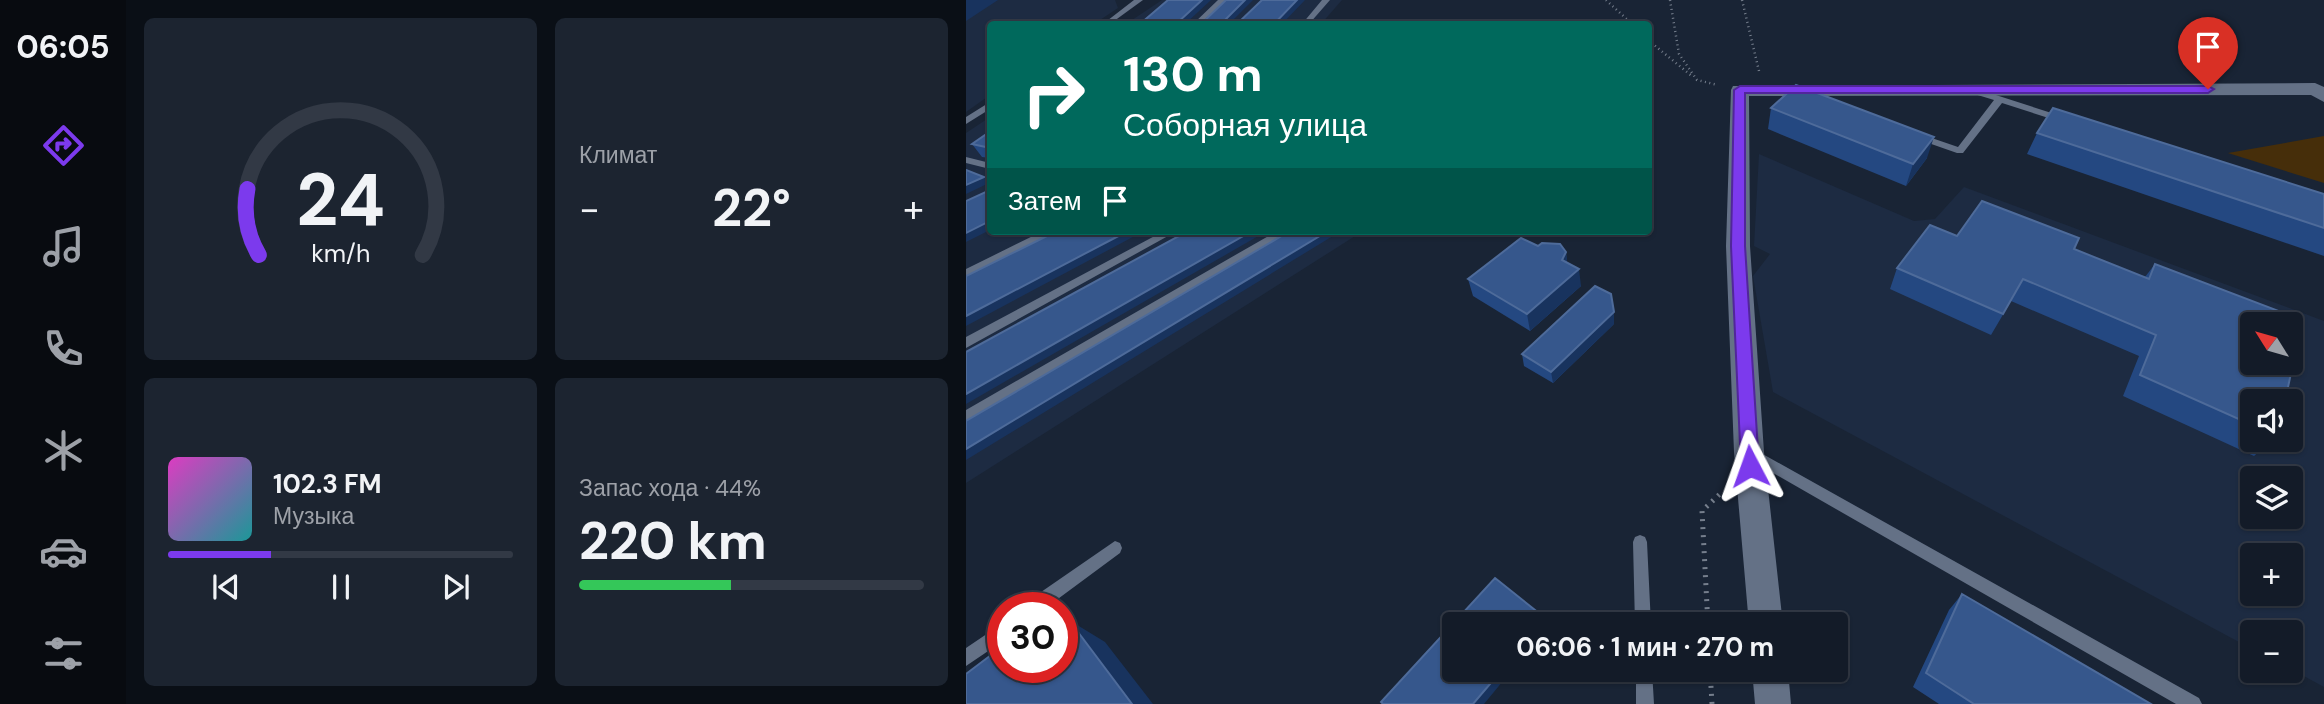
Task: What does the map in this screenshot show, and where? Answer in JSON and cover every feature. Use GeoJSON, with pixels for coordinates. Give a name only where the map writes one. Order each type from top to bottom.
{"type":"FeatureCollection","features":[{"type":"Feature","properties":{"kind":"street"},"geometry":{"type":"LineString","coordinates":[[1765,612],[1749,459],[1738,246],[1740,90],[2315,89],[2324,96]]}},
{"type":"Feature","properties":{"kind":"street"},"geometry":{"type":"LineString","coordinates":[[1771,682],[1773,704]]}},
{"type":"Feature","properties":{"kind":"lane"},"geometry":{"type":"LineString","coordinates":[[1109,21],[1139,0]]}},
{"type":"Feature","properties":{"kind":"lane"},"geometry":{"type":"LineString","coordinates":[[1199,21],[1222,0]]}},
{"type":"Feature","properties":{"kind":"lane"},"geometry":{"type":"LineString","coordinates":[[1308,21],[1326,0]]}},
{"type":"Feature","properties":{"kind":"lane"},"geometry":{"type":"LineString","coordinates":[[1789,90],[1825,102]]}},
{"type":"Feature","properties":{"kind":"lane"},"geometry":{"type":"LineString","coordinates":[[1970,90],[2080,125]]}},
{"type":"Feature","properties":{"kind":"lane"},"geometry":{"type":"LineString","coordinates":[[1911,134],[1960,151],[2000,99]]}},
{"type":"Feature","properties":{"kind":"lane"},"geometry":{"type":"LineString","coordinates":[[966,121],[987,107]]}},
{"type":"Feature","properties":{"kind":"lane"},"geometry":{"type":"LineString","coordinates":[[966,160],[987,165]]}},
{"type":"Feature","properties":{"kind":"lane"},"geometry":{"type":"LineString","coordinates":[[966,274],[1044,235]]}},
{"type":"Feature","properties":{"kind":"lane"},"geometry":{"type":"LineString","coordinates":[[966,343],[1165,235]]}},
{"type":"Feature","properties":{"kind":"lane"},"geometry":{"type":"LineString","coordinates":[[966,417],[1278,235]]}},
{"type":"Feature","properties":{"kind":"lane"},"geometry":{"type":"LineString","coordinates":[[1749,459],[2193,704]]}},
{"type":"Feature","properties":{"kind":"lane"},"geometry":{"type":"LineString","coordinates":[[1640,542],[1643,612]]}},
{"type":"Feature","properties":{"kind":"lane"},"geometry":{"type":"LineString","coordinates":[[1055,592],[1115,548]]}},
{"type":"Feature","properties":{"kind":"lane"},"geometry":{"type":"LineString","coordinates":[[966,657],[987,642]]}},
{"type":"Feature","properties":{"kind":"lane"},"geometry":{"type":"LineString","coordinates":[[1644,682],[1645,704]]}},
{"type":"Feature","properties":{"kind":"path"},"geometry":{"type":"LineString","coordinates":[[1606,0],[1629,21]]}},
{"type":"Feature","properties":{"kind":"path"},"geometry":{"type":"LineString","coordinates":[[1670,0],[1679,54],[1697,80]]}},
{"type":"Feature","properties":{"kind":"path"},"geometry":{"type":"LineString","coordinates":[[1742,0],[1763,90]]}},
{"type":"Feature","properties":{"kind":"path"},"geometry":{"type":"LineString","coordinates":[[1652,43],[1697,80],[1740,90]]}},
{"type":"Feature","properties":{"kind":"path"},"geometry":{"type":"LineString","coordinates":[[1707,612],[1702,511],[1749,459]]}},
{"type":"Feature","properties":{"kind":"path"},"geometry":{"type":"LineString","coordinates":[[1711,682],[1712,704]]}},
{"type":"Feature","properties":{"kind":"shaded area"},"geometry":{"type":"Polygon","coordinates":[[[966,0],[1115,0],[1118,8],[1098,21],[987,21],[987,97],[966,112],[966,0]]]}},
{"type":"Feature","properties":{"kind":"shaded area"},"geometry":{"type":"Polygon","coordinates":[[[1162,0],[1342,0],[1324,21],[1130,21],[1162,0]]]}},
{"type":"Feature","properties":{"kind":"shaded area"},"geometry":{"type":"Polygon","coordinates":[[[987,119],[987,235],[1357,235],[966,483],[966,133],[987,119]]]}},
{"type":"Feature","properties":{"kind":"shaded area"},"geometry":{"type":"Polygon","coordinates":[[[2324,136],[2324,183],[2228,153],[2324,136]]]}},
{"type":"Feature","properties":{"kind":"shaded area"},"geometry":{"type":"Polygon","coordinates":[[[1759,154],[1914,221],[1935,219],[1964,187],[2300,312],[2240,312],[2240,375],[2303,375],[2303,313],[2324,321],[2324,687],[2303,676],[2303,620],[2240,620],[2240,643],[1773,392],[1753,276],[1770,254],[1754,246],[1759,154]]]}},
{"type":"Feature","properties":{"kind":"building"},"geometry":{"type":"Polygon","coordinates":[[[1168,0],[1202,0],[1179,21],[1144,21],[1168,0]]]}},
{"type":"Feature","properties":{"kind":"building"},"geometry":{"type":"Polygon","coordinates":[[[1226,0],[1245,0],[1224,21],[1204,21],[1226,0]]]}},
{"type":"Feature","properties":{"kind":"building"},"geometry":{"type":"Polygon","coordinates":[[[1262,0],[1297,0],[1277,21],[1240,21],[1262,0]]]}},
{"type":"Feature","properties":{"kind":"building"},"geometry":{"type":"Polygon","coordinates":[[[1796,85],[1934,137],[1913,164],[1771,108],[1796,85]]]}},
{"type":"Feature","properties":{"kind":"building"},"geometry":{"type":"Polygon","coordinates":[[[2053,108],[2324,194],[2324,228],[2037,133],[2053,108]]]}},
{"type":"Feature","properties":{"kind":"building"},"geometry":{"type":"Polygon","coordinates":[[[987,134],[987,147],[972,144],[987,134]]]}},
{"type":"Feature","properties":{"kind":"building"},"geometry":{"type":"Polygon","coordinates":[[[966,170],[984,177],[966,185],[966,170]]]}},
{"type":"Feature","properties":{"kind":"building"},"geometry":{"type":"Polygon","coordinates":[[[987,191],[987,222],[966,233],[966,201],[987,191]]]}},
{"type":"Feature","properties":{"kind":"building"},"geometry":{"type":"Polygon","coordinates":[[[1982,201],[2079,238],[2074,249],[2149,279],[2155,264],[2281,312],[2240,312],[2240,375],[2291,375],[2288,389],[2240,389],[2240,420],[2140,375],[2156,335],[2023,279],[2003,314],[1897,268],[1930,225],[1957,236],[1982,201]]]}},
{"type":"Feature","properties":{"kind":"building"},"geometry":{"type":"Polygon","coordinates":[[[1049,235],[1120,235],[966,316],[966,276],[1049,235]]]}},
{"type":"Feature","properties":{"kind":"building"},"geometry":{"type":"Polygon","coordinates":[[[1181,235],[1245,235],[966,394],[966,352],[1181,235]]]}},
{"type":"Feature","properties":{"kind":"building"},"geometry":{"type":"Polygon","coordinates":[[[1283,235],[1321,235],[966,449],[966,421],[1283,235]]]}},
{"type":"Feature","properties":{"kind":"building"},"geometry":{"type":"Polygon","coordinates":[[[1521,238],[1538,246],[1542,243],[1560,244],[1566,252],[1562,260],[1579,269],[1527,314],[1468,279],[1521,238]]]}},
{"type":"Feature","properties":{"kind":"building"},"geometry":{"type":"Polygon","coordinates":[[[1595,286],[1611,294],[1614,312],[1551,372],[1522,354],[1595,286]]]}},
{"type":"Feature","properties":{"kind":"building"},"geometry":{"type":"Polygon","coordinates":[[[1495,578],[1538,612],[1464,612],[1495,578]]]}},
{"type":"Feature","properties":{"kind":"building"},"geometry":{"type":"Polygon","coordinates":[[[1962,594],[2151,704],[1974,704],[1926,673],[1962,594]]]}},
{"type":"Feature","properties":{"kind":"building"},"geometry":{"type":"Polygon","coordinates":[[[1078,632],[1132,704],[966,704],[966,674],[987,658],[987,683],[1078,683],[1078,632]]]}},
{"type":"Feature","properties":{"kind":"building"},"geometry":{"type":"Polygon","coordinates":[[[1442,636],[1442,682],[1492,682],[1473,704],[1381,702],[1442,636]]]}},
{"type":"Feature","properties":{"kind":"route"},"geometry":{"type":"LineString","coordinates":[[1750,466],[1738,246],[1740,90],[2208,89]]}}]}
